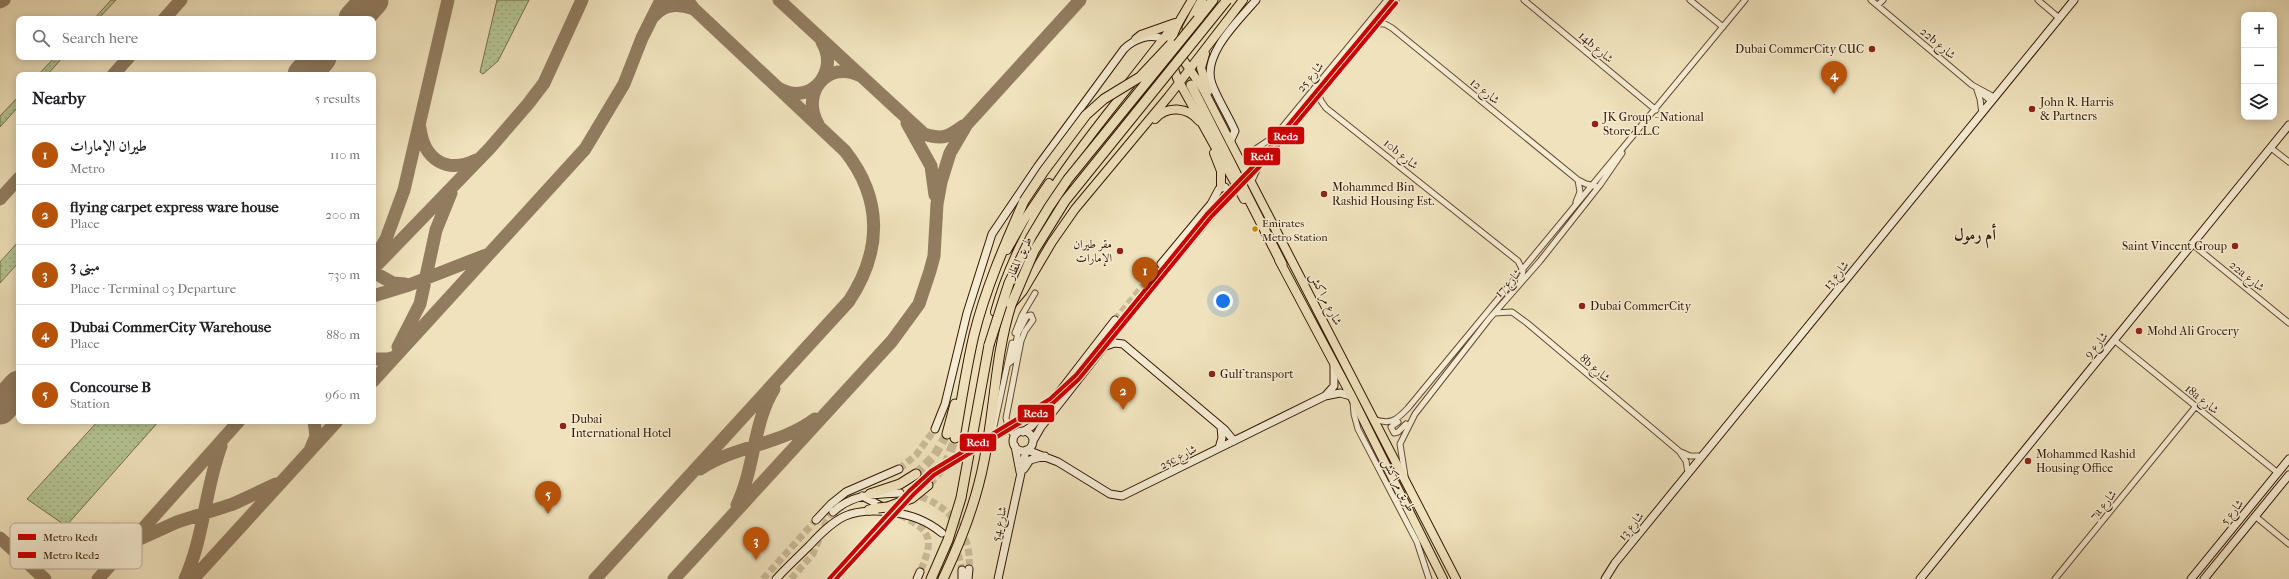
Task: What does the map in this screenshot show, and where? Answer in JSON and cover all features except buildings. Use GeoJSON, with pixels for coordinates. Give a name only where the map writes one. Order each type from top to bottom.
{"type":"FeatureCollection","features":[{"type":"Feature","properties":{"kind":"highway"},"geometry":{"type":"LineString","coordinates":[[1187,28],[1202,0]]}},
{"type":"Feature","properties":{"kind":"highway","name":"طريق المطار"},"geometry":{"type":"LineString","coordinates":[[931,579],[948,540],[965,483],[988,345],[1009,283],[1031,237],[1068,179],[1213,0]]}},
{"type":"Feature","properties":{"kind":"highway","name":"طريق المطار"},"geometry":{"type":"LineString","coordinates":[[943,579],[964,534],[978,490],[987,445],[1000,347],[1011,305],[1034,251],[1065,201],[1227,0]]}},
{"type":"Feature","properties":{"kind":"highway"},"geometry":{"type":"LineString","coordinates":[[951,436],[974,335],[995,273],[1024,201],[1044,171],[1086,115],[1104,99],[1140,77],[1179,34],[1198,19]]}},
{"type":"Feature","properties":{"kind":"highway"},"geometry":{"type":"LineString","coordinates":[[1191,85],[1282,264]]}},
{"type":"Feature","properties":{"kind":"highway"},"geometry":{"type":"LineString","coordinates":[[866,495],[895,487],[916,474]]}},
{"type":"Feature","properties":{"kind":"highway"},"geometry":{"type":"LineString","coordinates":[[873,509],[889,509],[912,498],[928,485]]}},
{"type":"Feature","properties":{"kind":"highway"},"geometry":{"type":"LineString","coordinates":[[950,579],[961,549],[964,534]]}},
{"type":"Feature","properties":{"kind":"main road"},"geometry":{"type":"LineString","coordinates":[[1117,101],[1129,82],[1176,23],[1192,0]]}},
{"type":"Feature","properties":{"kind":"main road"},"geometry":{"type":"LineString","coordinates":[[1192,0],[1174,30],[1172,58],[1175,73],[1234,181]]}},
{"type":"Feature","properties":{"kind":"main road"},"geometry":{"type":"LineString","coordinates":[[1011,305],[1023,291],[1060,230],[1180,83],[1188,66],[1208,46],[1241,2]]}},
{"type":"Feature","properties":{"kind":"main road"},"geometry":{"type":"LineString","coordinates":[[1136,39],[1141,35],[1176,23]]}},
{"type":"Feature","properties":{"kind":"main road","name":"شارع مراكش"},"geometry":{"type":"LineString","coordinates":[[1163,39],[1172,46],[1188,66],[1210,101],[1251,184],[1291,256],[1456,579]]}},
{"type":"Feature","properties":{"kind":"main road"},"geometry":{"type":"LineString","coordinates":[[1208,46],[1201,68],[1210,101]]}},
{"type":"Feature","properties":{"kind":"main road"},"geometry":{"type":"LineString","coordinates":[[988,345],[998,300],[1012,262],[1040,208],[1066,168],[1117,101],[1150,61],[1159,57],[1172,58],[1188,66]]}},
{"type":"Feature","properties":{"kind":"main road"},"geometry":{"type":"LineString","coordinates":[[1105,173],[1117,154],[1168,91],[1175,73]]}},
{"type":"Feature","properties":{"kind":"main road"},"geometry":{"type":"LineString","coordinates":[[1138,134],[1161,114],[1178,109],[1195,117],[1227,174],[1234,181]]}},
{"type":"Feature","properties":{"kind":"main road"},"geometry":{"type":"LineString","coordinates":[[1208,140],[1221,170],[1221,187]]}},
{"type":"Feature","properties":{"kind":"main road"},"geometry":{"type":"LineString","coordinates":[[995,273],[1032,207],[1053,178],[1066,168]]}},
{"type":"Feature","properties":{"kind":"main road","name":"شارع مراكش"},"geometry":{"type":"LineString","coordinates":[[1234,181],[1271,249],[1282,264],[1352,398],[1443,579]]}},
{"type":"Feature","properties":{"kind":"street"},"geometry":{"type":"LineString","coordinates":[[1230,142],[1235,131],[1212,83],[1210,62],[1216,50],[1256,0]]}},
{"type":"Feature","properties":{"kind":"street","name":"شارع 25"},"geometry":{"type":"LineString","coordinates":[[1251,184],[1261,161],[1283,131],[1387,0]]}},
{"type":"Feature","properties":{"kind":"street","name":"شارع 25"},"geometry":{"type":"LineString","coordinates":[[1261,161],[1253,156],[1254,150],[1270,141],[1283,131],[1318,93],[1396,0]]}},
{"type":"Feature","properties":{"kind":"street","name":"14b شارع"},"geometry":{"type":"LineString","coordinates":[[1524,0],[1656,110]]}},
{"type":"Feature","properties":{"kind":"street"},"geometry":{"type":"LineString","coordinates":[[1690,0],[1723,27]]}},
{"type":"Feature","properties":{"kind":"street","name":"شارع 17"},"geometry":{"type":"LineString","coordinates":[[1373,419],[1385,423],[1394,421],[1408,408],[1440,371],[1573,207],[1656,110],[1745,0]]}},
{"type":"Feature","properties":{"kind":"street","name":"22b شارع"},"geometry":{"type":"LineString","coordinates":[[1871,0],[1972,85],[1993,100]]}},
{"type":"Feature","properties":{"kind":"street"},"geometry":{"type":"LineString","coordinates":[[1878,5],[1882,0]]}},
{"type":"Feature","properties":{"kind":"street"},"geometry":{"type":"LineString","coordinates":[[2038,0],[2059,18]]}},
{"type":"Feature","properties":{"kind":"street","name":"شارع 13"},"geometry":{"type":"LineString","coordinates":[[1599,579],[1615,563],[2074,0]]}},
{"type":"Feature","properties":{"kind":"street","name":"شارع 12"},"geometry":{"type":"LineString","coordinates":[[1376,24],[1384,24],[1392,28],[1578,180],[1592,186]]}},
{"type":"Feature","properties":{"kind":"street"},"geometry":{"type":"LineString","coordinates":[[936,429],[944,404],[967,313],[992,234],[1038,166],[1122,52],[1136,39],[1154,36],[1163,39]]}},
{"type":"Feature","properties":{"kind":"street"},"geometry":{"type":"LineString","coordinates":[[1972,85],[1980,99],[1982,114]]}},
{"type":"Feature","properties":{"kind":"street"},"geometry":{"type":"LineString","coordinates":[[1976,90],[1993,100]]}},
{"type":"Feature","properties":{"kind":"street","name":"10b شارع"},"geometry":{"type":"LineString","coordinates":[[1318,93],[1321,102],[1326,108],[1512,256],[1522,269]]}},
{"type":"Feature","properties":{"kind":"street","name":"شارع 17"},"geometry":{"type":"LineString","coordinates":[[1404,478],[1400,444],[1415,414],[1494,313],[1519,286],[1600,185],[1656,110]]}},
{"type":"Feature","properties":{"kind":"street","name":"شارع 9"},"geometry":{"type":"LineString","coordinates":[[1920,579],[2289,125]]}},
{"type":"Feature","properties":{"kind":"street"},"geometry":{"type":"LineString","coordinates":[[2271,148],[2289,162]]}},
{"type":"Feature","properties":{"kind":"street"},"geometry":{"type":"LineString","coordinates":[[1573,207],[1580,192],[1578,180]]}},
{"type":"Feature","properties":{"kind":"street"},"geometry":{"type":"LineString","coordinates":[[1592,186],[1600,185]]}},
{"type":"Feature","properties":{"kind":"street"},"geometry":{"type":"LineString","coordinates":[[1161,264],[1211,204],[1221,187],[1227,188],[1227,198],[1170,265]]}},
{"type":"Feature","properties":{"kind":"street","name":"22a شارع"},"geometry":{"type":"LineString","coordinates":[[2192,244],[2289,323]]}},
{"type":"Feature","properties":{"kind":"street","name":"10b شارع"},"geometry":{"type":"LineString","coordinates":[[1512,256],[1521,260],[1530,260]]}},
{"type":"Feature","properties":{"kind":"street"},"geometry":{"type":"LineString","coordinates":[[1519,286],[1522,269]]}},
{"type":"Feature","properties":{"kind":"street"},"geometry":{"type":"LineString","coordinates":[[987,445],[994,426],[1017,327],[1035,293]]}},
{"type":"Feature","properties":{"kind":"street","name":"8b شارع"},"geometry":{"type":"LineString","coordinates":[[1494,313],[1506,311],[1517,315],[1679,451],[1686,461],[1688,473]]}},
{"type":"Feature","properties":{"kind":"street"},"geometry":{"type":"LineString","coordinates":[[1008,364],[1012,361],[1022,325],[1027,316],[1031,315],[1033,320],[1024,331],[1020,342],[1006,411],[1006,424],[1015,436],[1014,446],[1021,451],[1027,450],[1041,427],[1121,325]]}},
{"type":"Feature","properties":{"kind":"street"},"geometry":{"type":"LineString","coordinates":[[1015,436],[1032,426],[1040,417],[1115,320]]}},
{"type":"Feature","properties":{"kind":"street","name":"18a شارع"},"geometry":{"type":"LineString","coordinates":[[2114,340],[2278,473]]}},
{"type":"Feature","properties":{"kind":"street"},"geometry":{"type":"LineString","coordinates":[[1106,346],[1115,343],[1123,344],[1221,427],[1234,441]]}},
{"type":"Feature","properties":{"kind":"street"},"geometry":{"type":"LineString","coordinates":[[1325,396],[1334,386],[1334,364]]}},
{"type":"Feature","properties":{"kind":"street","name":"25c شارع"},"geometry":{"type":"LineString","coordinates":[[1027,450],[1044,455],[1110,494],[1122,496],[1325,396],[1340,393],[1352,398]]}},
{"type":"Feature","properties":{"kind":"street","name":"طريق مراكش"},"geometry":{"type":"LineString","coordinates":[[1352,398],[1358,429],[1414,535],[1429,579]]}},
{"type":"Feature","properties":{"kind":"street","name":"7a شارع"},"geometry":{"type":"LineString","coordinates":[[2055,579],[2196,406]]}},
{"type":"Feature","properties":{"kind":"street"},"geometry":{"type":"LineString","coordinates":[[1408,408],[1402,419],[1391,427],[1392,432],[1398,432],[1415,414]]}},
{"type":"Feature","properties":{"kind":"street"},"geometry":{"type":"LineString","coordinates":[[1219,448],[1222,438],[1221,427]]}},
{"type":"Feature","properties":{"kind":"street"},"geometry":{"type":"LineString","coordinates":[[1023,432],[1030,434],[1033,442]]}},
{"type":"Feature","properties":{"kind":"street","name":"25c شارع"},"geometry":{"type":"LineString","coordinates":[[1033,442],[1044,455]]}},
{"type":"Feature","properties":{"kind":"street","name":"شارع 54"},"geometry":{"type":"LineString","coordinates":[[1014,446],[1021,473]]}},
{"type":"Feature","properties":{"kind":"street","name":"شارع 54"},"geometry":{"type":"LineString","coordinates":[[998,579],[1027,450]]}},
{"type":"Feature","properties":{"kind":"street","name":"8b شارع"},"geometry":{"type":"LineString","coordinates":[[1679,451],[1690,456],[1702,456]]}},
{"type":"Feature","properties":{"kind":"street"},"geometry":{"type":"LineString","coordinates":[[1021,473],[1030,460],[1044,455]]}},
{"type":"Feature","properties":{"kind":"street","name":"شارع 5"},"geometry":{"type":"LineString","coordinates":[[2191,579],[2289,459]]}},
{"type":"Feature","properties":{"kind":"street"},"geometry":{"type":"LineString","coordinates":[[816,520],[833,502],[850,490],[899,469]]}},
{"type":"Feature","properties":{"kind":"street","name":"شارع 5"},"geometry":{"type":"LineString","coordinates":[[2204,579],[2289,475]]}},
{"type":"Feature","properties":{"kind":"street"},"geometry":{"type":"LineString","coordinates":[[833,512],[843,504],[866,495],[900,493]]}},
{"type":"Feature","properties":{"kind":"street"},"geometry":{"type":"LineString","coordinates":[[866,495],[889,509]]}},
{"type":"Feature","properties":{"kind":"street"},"geometry":{"type":"LineString","coordinates":[[833,502],[843,504]]}},
{"type":"Feature","properties":{"kind":"street"},"geometry":{"type":"LineString","coordinates":[[776,579],[827,526],[843,517],[873,509],[917,517],[932,525],[942,533]]}},
{"type":"Feature","properties":{"kind":"street"},"geometry":{"type":"LineString","coordinates":[[2255,516],[2289,544]]}},
{"type":"Feature","properties":{"kind":"street","name":"شارع 13"},"geometry":{"type":"LineString","coordinates":[[1605,579],[1615,563]]}},
{"type":"Feature","properties":{"kind":"street"},"geometry":{"type":"LineString","coordinates":[[784,579],[786,568]]}},
{"type":"Feature","properties":{"kind":"street"},"geometry":{"type":"LineString","coordinates":[[962,579],[966,570],[968,579]]}},
{"type":"Feature","properties":{"kind":"green space"},"geometry":{"type":"Polygon","coordinates":[[[111,0],[116,0],[101,16],[97,16],[111,0]]]}},
{"type":"Feature","properties":{"kind":"green space"},"geometry":{"type":"Polygon","coordinates":[[[497,0],[529,0],[498,61],[483,74],[480,72],[497,0]]]}},
{"type":"Feature","properties":{"kind":"green space"},"geometry":{"type":"Polygon","coordinates":[[[52,60],[60,60],[50,72],[41,72],[52,60]]]}},
{"type":"Feature","properties":{"kind":"green space"},"geometry":{"type":"Polygon","coordinates":[[[16,99],[16,109],[0,127],[0,116],[16,99]]]}},
{"type":"Feature","properties":{"kind":"green space"},"geometry":{"type":"Polygon","coordinates":[[[16,244],[16,265],[0,283],[0,262],[16,244]]]}},
{"type":"Feature","properties":{"kind":"green space"},"geometry":{"type":"Polygon","coordinates":[[[95,424],[156,424],[69,523],[62,523],[27,499],[95,424]]]}},
{"type":"Feature","properties":{"kind":"taxiway"},"geometry":{"type":"LineString","coordinates":[[0,2],[4,0]]}},
{"type":"Feature","properties":{"kind":"taxiway"},"geometry":{"type":"LineString","coordinates":[[167,16],[181,0]]}},
{"type":"Feature","properties":{"kind":"taxiway"},"geometry":{"type":"LineString","coordinates":[[376,255],[386,239],[404,190],[448,0]]}},
{"type":"Feature","properties":{"kind":"taxiway"},"geometry":{"type":"LineString","coordinates":[[376,266],[490,148],[528,104],[544,83],[582,0]]}},
{"type":"Feature","properties":{"kind":"taxiway"},"geometry":{"type":"LineString","coordinates":[[376,378],[585,149],[624,84],[642,38],[661,0]]}},
{"type":"Feature","properties":{"kind":"taxiway"},"geometry":{"type":"LineString","coordinates":[[595,579],[849,301],[860,282],[868,263],[872,244],[874,225],[872,206],[866,188],[857,169],[845,151],[694,9],[687,0]]}},
{"type":"Feature","properties":{"kind":"taxiway"},"geometry":{"type":"LineString","coordinates":[[779,0],[924,134],[941,137],[949,135],[963,126]]}},
{"type":"Feature","properties":{"kind":"taxiway"},"geometry":{"type":"LineString","coordinates":[[674,579],[892,341],[919,304],[934,256],[937,204],[941,182],[950,153],[967,124],[1080,0]]}},
{"type":"Feature","properties":{"kind":"taxiway"},"geometry":{"type":"LineString","coordinates":[[654,16],[663,9],[672,6],[683,6],[694,9]]}},
{"type":"Feature","properties":{"kind":"taxiway"},"geometry":{"type":"LineString","coordinates":[[780,89],[791,93],[802,93],[812,89],[819,83],[825,74],[827,64],[827,53],[822,42]]}},
{"type":"Feature","properties":{"kind":"taxiway"},"geometry":{"type":"LineString","coordinates":[[116,72],[126,60]]}},
{"type":"Feature","properties":{"kind":"taxiway"},"geometry":{"type":"LineString","coordinates":[[818,124],[813,112],[812,101],[820,82],[828,76],[838,72],[849,72],[861,76]]}},
{"type":"Feature","properties":{"kind":"taxiway"},"geometry":{"type":"LineString","coordinates":[[907,123],[931,166],[935,195]]}},
{"type":"Feature","properties":{"kind":"taxiway"},"geometry":{"type":"LineString","coordinates":[[420,128],[422,139],[426,148],[432,156],[439,161],[456,165],[465,164],[476,160]]}},
{"type":"Feature","properties":{"kind":"taxiway"},"geometry":{"type":"LineString","coordinates":[[0,199],[16,181]]}},
{"type":"Feature","properties":{"kind":"taxiway"},"geometry":{"type":"LineString","coordinates":[[398,347],[420,304],[436,230],[451,193]]}},
{"type":"Feature","properties":{"kind":"taxiway"},"geometry":{"type":"LineString","coordinates":[[376,295],[409,285],[486,255]]}},
{"type":"Feature","properties":{"kind":"taxiway"},"geometry":{"type":"LineString","coordinates":[[376,274],[393,283],[405,284]]}},
{"type":"Feature","properties":{"kind":"taxiway"},"geometry":{"type":"LineString","coordinates":[[376,359],[388,359],[395,357]]}},
{"type":"Feature","properties":{"kind":"taxiway"},"geometry":{"type":"LineString","coordinates":[[737,505],[743,491],[762,416],[774,389]]}},
{"type":"Feature","properties":{"kind":"taxiway"},"geometry":{"type":"LineString","coordinates":[[700,469],[728,455],[773,440],[802,428],[815,419]]}},
{"type":"Feature","properties":{"kind":"taxiway"},"geometry":{"type":"LineString","coordinates":[[142,530],[236,424]]}},
{"type":"Feature","properties":{"kind":"taxiway"},"geometry":{"type":"LineString","coordinates":[[311,448],[316,436],[314,424]]}},
{"type":"Feature","properties":{"kind":"taxiway"},"geometry":{"type":"LineString","coordinates":[[193,579],[334,424]]}},
{"type":"Feature","properties":{"kind":"taxiway"},"geometry":{"type":"LineString","coordinates":[[185,579],[201,530],[211,479],[221,446]]}},
{"type":"Feature","properties":{"kind":"taxiway"},"geometry":{"type":"LineString","coordinates":[[142,538],[177,522],[233,504],[276,484]]}},
{"type":"Feature","properties":{"kind":"taxiway"},"geometry":{"type":"LineString","coordinates":[[0,538],[10,547]]}},
{"type":"Feature","properties":{"kind":"taxiway"},"geometry":{"type":"LineString","coordinates":[[34,569],[45,579]]}},
{"type":"Feature","properties":{"kind":"taxiway"},"geometry":{"type":"LineString","coordinates":[[98,579],[107,569]]}},
{"type":"Feature","properties":{"kind":"runway"},"geometry":{"type":"LineString","coordinates":[[358,16],[372,0]]}},
{"type":"Feature","properties":{"kind":"runway"},"geometry":{"type":"LineString","coordinates":[[307,72],[317,60]]}},
{"type":"Feature","properties":{"kind":"runway"},"geometry":{"type":"LineString","coordinates":[[0,408],[16,390]]}},
{"type":"Feature","properties":{"kind":"tunnel"},"geometry":{"type":"LineString","coordinates":[[1185,33],[1182,57],[1191,85]]}},
{"type":"Feature","properties":{"kind":"tunnel"},"geometry":{"type":"LineString","coordinates":[[1115,320],[1161,264]]}},
{"type":"Feature","properties":{"kind":"tunnel"},"geometry":{"type":"LineString","coordinates":[[1121,325],[1170,265]]}},
{"type":"Feature","properties":{"kind":"tunnel"},"geometry":{"type":"LineString","coordinates":[[899,469],[916,455],[935,429]]}},
{"type":"Feature","properties":{"kind":"tunnel"},"geometry":{"type":"LineString","coordinates":[[916,474],[934,456],[947,434]]}},
{"type":"Feature","properties":{"kind":"tunnel"},"geometry":{"type":"LineString","coordinates":[[928,485],[946,464],[955,438]]}},
{"type":"Feature","properties":{"kind":"tunnel"},"geometry":{"type":"LineString","coordinates":[[900,493],[915,495],[929,500],[941,507],[951,516],[960,527],[966,540],[969,554],[969,569]]}},
{"type":"Feature","properties":{"kind":"tunnel"},"geometry":{"type":"LineString","coordinates":[[791,579],[813,554],[826,522],[833,512]]}},
{"type":"Feature","properties":{"kind":"tunnel"},"geometry":{"type":"LineString","coordinates":[[900,515],[919,526],[928,538],[929,544],[925,561],[920,572]]}},
{"type":"Feature","properties":{"kind":"tunnel"},"geometry":{"type":"LineString","coordinates":[[763,579],[816,520]]}},
{"type":"Feature","properties":{"kind":"tunnel"},"geometry":{"type":"LineString","coordinates":[[946,537],[958,553],[962,570]]}},
{"type":"Feature","properties":{"kind":"metro line","name":"Red1"},"geometry":{"type":"LineString","coordinates":[[829,579],[909,491],[931,471],[1050,399],[1076,375],[1207,214],[1261,158],[1392,0]]}},
{"type":"Feature","properties":{"kind":"metro line","name":"Red2"},"geometry":{"type":"LineString","coordinates":[[836,579],[913,495],[934,475],[1053,403],[1079,379],[1211,217],[1265,161],[1396,3]]}},
{"type":"Feature","properties":{"kind":"place","name":"Dubai CommerCity CUC"},"geometry":{"type":"Point","coordinates":[1872,49]}},
{"type":"Feature","properties":{"kind":"place","name":"Dubai CommerCity Warehouse"},"geometry":{"type":"Point","coordinates":[1834,94]}},
{"type":"Feature","properties":{"kind":"place","name":"John R. Harris & Partners"},"geometry":{"type":"Point","coordinates":[2032,109]}},
{"type":"Feature","properties":{"kind":"place","name":"JK Group - National Store L.L.C"},"geometry":{"type":"Point","coordinates":[1595,124]}},
{"type":"Feature","properties":{"kind":"place","name":"Mohammed Bin Rashid Housing Est."},"geometry":{"type":"Point","coordinates":[1324,194]}},
{"type":"Feature","properties":{"kind":"place","name":"Emirates Metro Station"},"geometry":{"type":"Point","coordinates":[1255,229]}},
{"type":"Feature","properties":{"kind":"place","name":"Saint Vincent Group"},"geometry":{"type":"Point","coordinates":[2235,246]}},
{"type":"Feature","properties":{"kind":"place","name":"مقر طيران الإمارات"},"geometry":{"type":"Point","coordinates":[1120,251]}},
{"type":"Feature","properties":{"kind":"place","name":"طيران الإمارات"},"geometry":{"type":"Point","coordinates":[1145,290]}},
{"type":"Feature","properties":{"kind":"place","name":"Dubai CommerCity"},"geometry":{"type":"Point","coordinates":[1582,306]}},
{"type":"Feature","properties":{"kind":"place","name":"Mohd Ali Grocery"},"geometry":{"type":"Point","coordinates":[2139,331]}},
{"type":"Feature","properties":{"kind":"place","name":"Gulf transport"},"geometry":{"type":"Point","coordinates":[1212,374]}},
{"type":"Feature","properties":{"kind":"place","name":"flying carpet express ware house"},"geometry":{"type":"Point","coordinates":[1123,410]}},
{"type":"Feature","properties":{"kind":"place","name":"Dubai International Hotel"},"geometry":{"type":"Point","coordinates":[563,426]}},
{"type":"Feature","properties":{"kind":"place","name":"Mohammed Rashid Housing Office"},"geometry":{"type":"Point","coordinates":[2028,461]}},
{"type":"Feature","properties":{"kind":"place","name":"Concourse B"},"geometry":{"type":"Point","coordinates":[548,514]}},
{"type":"Feature","properties":{"kind":"place","name":"مبنى 3"},"geometry":{"type":"Point","coordinates":[756,560]}},
{"type":"Feature","properties":{"kind":"district","name":"أم رمول"},"geometry":{"type":"Point","coordinates":[1975,234]}}]}
